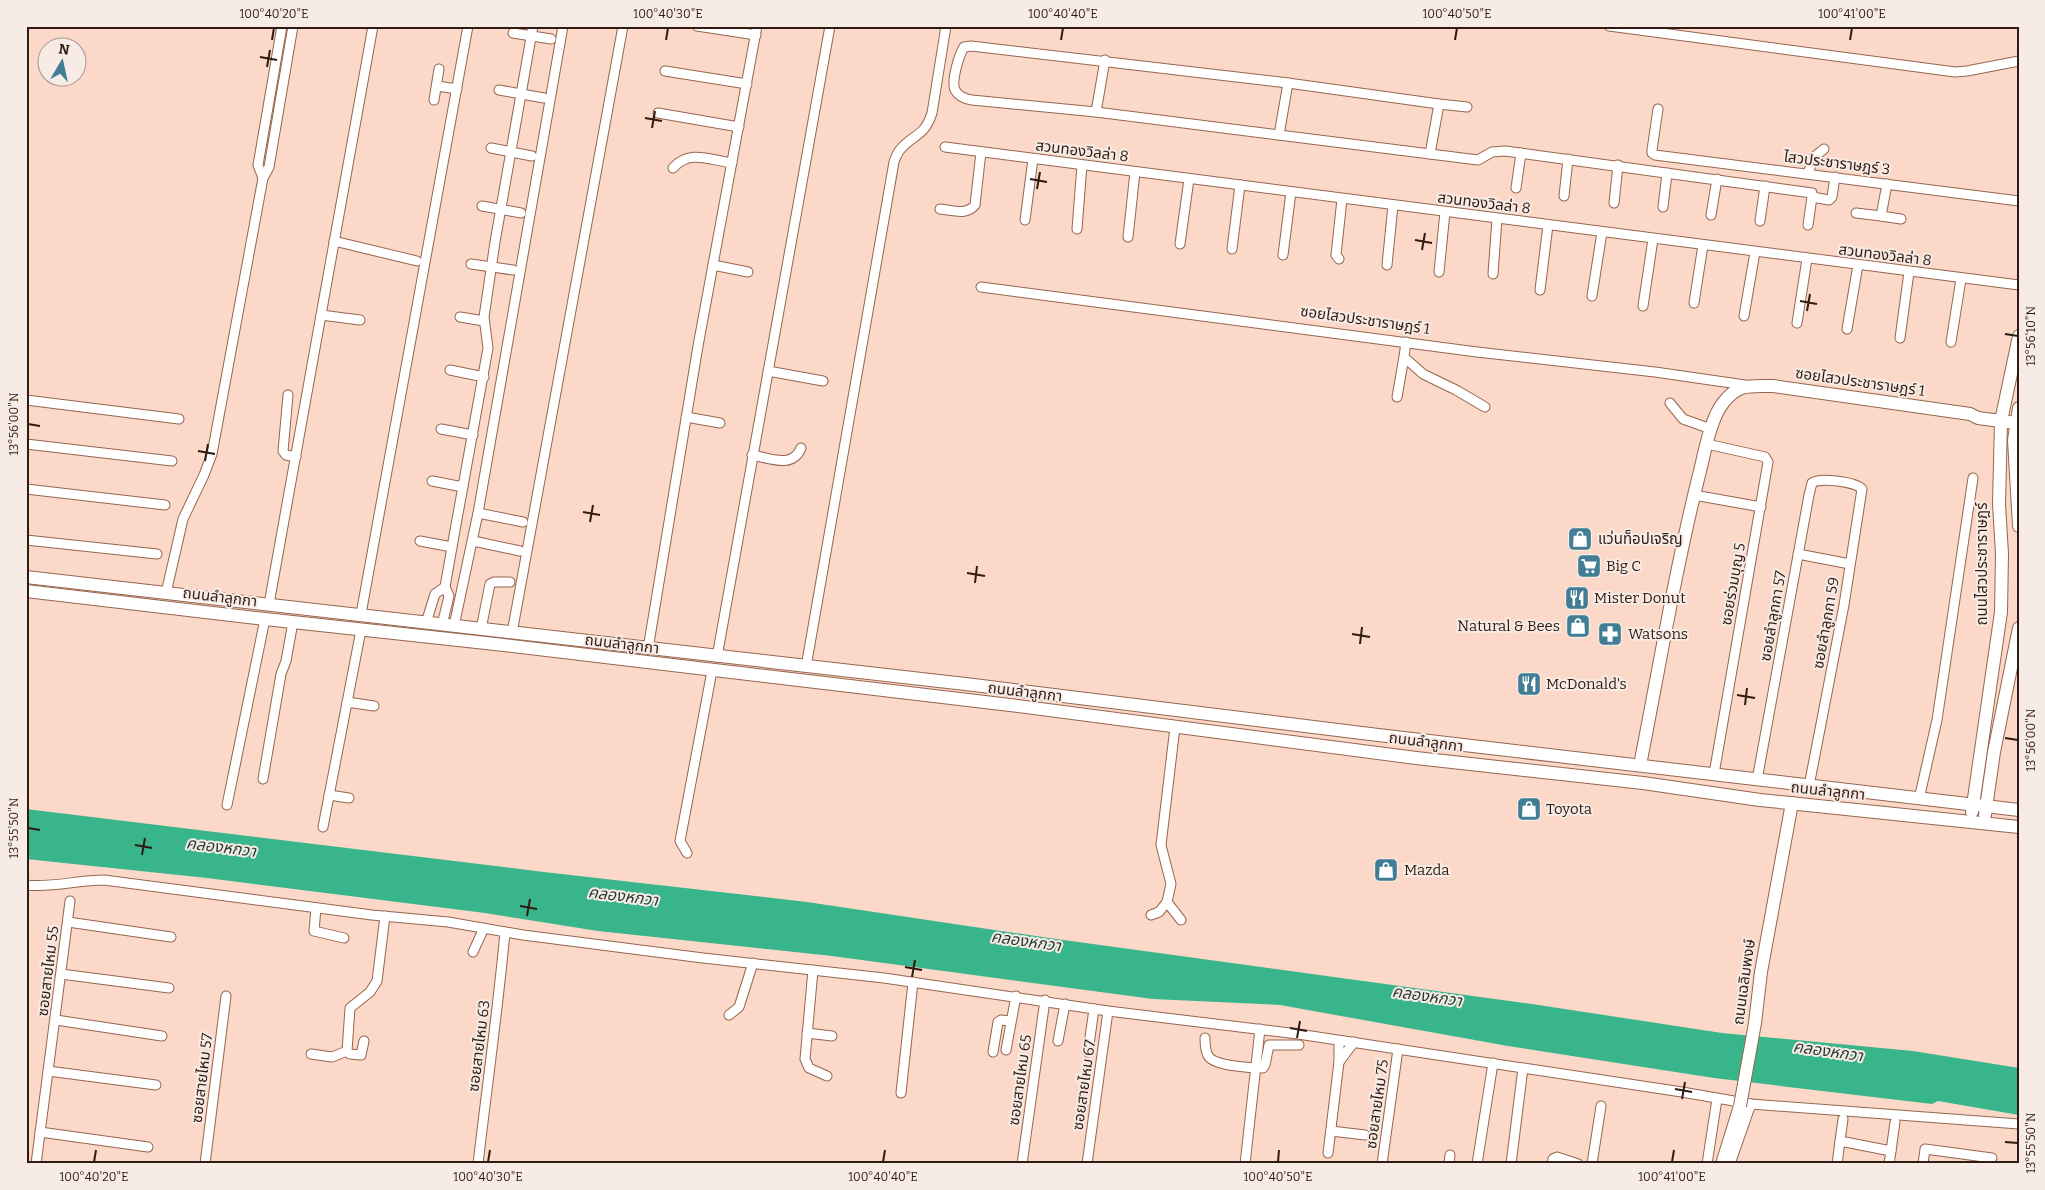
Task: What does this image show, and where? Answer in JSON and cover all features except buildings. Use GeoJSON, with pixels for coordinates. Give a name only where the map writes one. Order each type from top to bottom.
{"type":"FeatureCollection","features":[{"type":"Feature","properties":{"kind":"main road","name":"ถนนไสวประชาราษฎร์"},"geometry":{"type":"LineString","coordinates":[[1980,806],[1975,784],[2001,612],[2002,554],[1999,504],[2002,417],[2014,382],[2019,336]]}},
{"type":"Feature","properties":{"kind":"main road","name":"ซอยไสวประชาราษฎร์ 1"},"geometry":{"type":"LineString","coordinates":[[1745,386],[1773,386],[1970,414],[1979,412],[2002,417],[2017,416]]}},
{"type":"Feature","properties":{"kind":"main road"},"geometry":{"type":"LineString","coordinates":[[1640,765],[1694,495],[1711,429],[1722,404],[1732,394],[1745,386]]}},
{"type":"Feature","properties":{"kind":"main road"},"geometry":{"type":"LineString","coordinates":[[2017,416],[2014,440],[2019,526]]}},
{"type":"Feature","properties":{"kind":"main road","name":"ถนนลำลูกกา"},"geometry":{"type":"LineString","coordinates":[[26,577],[974,685],[2019,810]]}},
{"type":"Feature","properties":{"kind":"main road","name":"ถนนลำลูกกา"},"geometry":{"type":"LineString","coordinates":[[26,590],[1010,705],[1416,758],[1643,783],[1792,804],[2019,827]]}},
{"type":"Feature","properties":{"kind":"main road","name":"ถนนไสวประชาราษฎร์"},"geometry":{"type":"LineString","coordinates":[[1978,823],[1980,806],[1988,789],[2019,628]]}},
{"type":"Feature","properties":{"kind":"main road"},"geometry":{"type":"LineString","coordinates":[[1946,802],[1967,792],[1975,784]]}},
{"type":"Feature","properties":{"kind":"main road"},"geometry":{"type":"LineString","coordinates":[[1988,789],[2001,808]]}},
{"type":"Feature","properties":{"kind":"main road","name":"ถนนเฉลิมพงษ์"},"geometry":{"type":"LineString","coordinates":[[1722,1164],[1745,1105],[1761,972],[1792,804]]}},
{"type":"Feature","properties":{"kind":"street"},"geometry":{"type":"LineString","coordinates":[[263,178],[258,165],[282,26]]}},
{"type":"Feature","properties":{"kind":"street"},"geometry":{"type":"LineString","coordinates":[[166,593],[183,519],[212,454],[263,178],[269,167],[293,26]]}},
{"type":"Feature","properties":{"kind":"street"},"geometry":{"type":"LineString","coordinates":[[269,604],[373,26]]}},
{"type":"Feature","properties":{"kind":"street"},"geometry":{"type":"LineString","coordinates":[[361,614],[468,26]]}},
{"type":"Feature","properties":{"kind":"street"},"geometry":{"type":"LineString","coordinates":[[448,625],[449,596],[445,586],[484,377],[488,348],[484,321],[491,267],[533,26]]}},
{"type":"Feature","properties":{"kind":"street"},"geometry":{"type":"LineString","coordinates":[[448,625],[473,541],[563,26]]}},
{"type":"Feature","properties":{"kind":"street"},"geometry":{"type":"LineString","coordinates":[[512,633],[623,26]]}},
{"type":"Feature","properties":{"kind":"street"},"geometry":{"type":"LineString","coordinates":[[648,649],[686,417],[756,31],[697,26]]}},
{"type":"Feature","properties":{"kind":"street"},"geometry":{"type":"LineString","coordinates":[[716,656],[830,26]]}},
{"type":"Feature","properties":{"kind":"street"},"geometry":{"type":"LineString","coordinates":[[806,667],[894,162],[899,150],[922,133],[928,125],[932,114],[946,26]]}},
{"type":"Feature","properties":{"kind":"street"},"geometry":{"type":"LineString","coordinates":[[1609,26],[1955,72],[1967,72],[2019,61]]}},
{"type":"Feature","properties":{"kind":"street"},"geometry":{"type":"LineString","coordinates":[[513,33],[551,39]]}},
{"type":"Feature","properties":{"kind":"street"},"geometry":{"type":"LineString","coordinates":[[280,39],[291,40]]}},
{"type":"Feature","properties":{"kind":"street"},"geometry":{"type":"LineString","coordinates":[[1467,106],[1438,104],[1105,60],[971,46],[964,47],[960,54],[954,85],[956,92],[964,98],[972,100],[1096,112],[1478,160],[1499,150],[1812,193],[1808,225]]}},
{"type":"Feature","properties":{"kind":"street"},"geometry":{"type":"LineString","coordinates":[[1096,112],[1105,60]]}},
{"type":"Feature","properties":{"kind":"street"},"geometry":{"type":"LineString","coordinates":[[434,100],[439,68]]}},
{"type":"Feature","properties":{"kind":"street"},"geometry":{"type":"LineString","coordinates":[[665,71],[747,84]]}},
{"type":"Feature","properties":{"kind":"street"},"geometry":{"type":"LineString","coordinates":[[1279,135],[1288,84]]}},
{"type":"Feature","properties":{"kind":"street"},"geometry":{"type":"LineString","coordinates":[[436,86],[457,89]]}},
{"type":"Feature","properties":{"kind":"street"},"geometry":{"type":"LineString","coordinates":[[498,90],[544,98]]}},
{"type":"Feature","properties":{"kind":"street"},"geometry":{"type":"LineString","coordinates":[[270,95],[281,96]]}},
{"type":"Feature","properties":{"kind":"street"},"geometry":{"type":"LineString","coordinates":[[1430,154],[1438,104]]}},
{"type":"Feature","properties":{"kind":"street","name":"ไสวประชาราษฎร์ 3"},"geometry":{"type":"LineString","coordinates":[[1658,109],[1652,153],[2019,201]]}},
{"type":"Feature","properties":{"kind":"street"},"geometry":{"type":"LineString","coordinates":[[658,113],[738,127]]}},
{"type":"Feature","properties":{"kind":"street","name":"สวนทองวิลล่า 8"},"geometry":{"type":"LineString","coordinates":[[946,147],[2019,285]]}},
{"type":"Feature","properties":{"kind":"street"},"geometry":{"type":"LineString","coordinates":[[492,148],[532,156]]}},
{"type":"Feature","properties":{"kind":"street"},"geometry":{"type":"LineString","coordinates":[[1808,173],[1814,157],[1824,149]]}},
{"type":"Feature","properties":{"kind":"street"},"geometry":{"type":"LineString","coordinates":[[940,209],[966,212],[975,206],[981,152]]}},
{"type":"Feature","properties":{"kind":"street"},"geometry":{"type":"LineString","coordinates":[[1516,188],[1521,153]]}},
{"type":"Feature","properties":{"kind":"street"},"geometry":{"type":"LineString","coordinates":[[673,168],[679,161],[693,156],[732,163]]}},
{"type":"Feature","properties":{"kind":"street"},"geometry":{"type":"LineString","coordinates":[[1025,220],[1033,159]]}},
{"type":"Feature","properties":{"kind":"street"},"geometry":{"type":"LineString","coordinates":[[1564,196],[1568,159]]}},
{"type":"Feature","properties":{"kind":"street"},"geometry":{"type":"LineString","coordinates":[[1077,229],[1082,165]]}},
{"type":"Feature","properties":{"kind":"street"},"geometry":{"type":"LineString","coordinates":[[1614,202],[1618,166]]}},
{"type":"Feature","properties":{"kind":"street"},"geometry":{"type":"LineString","coordinates":[[1128,237],[1135,172]]}},
{"type":"Feature","properties":{"kind":"street"},"geometry":{"type":"LineString","coordinates":[[1663,207],[1667,173]]}},
{"type":"Feature","properties":{"kind":"street"},"geometry":{"type":"LineString","coordinates":[[1812,197],[1829,200],[1832,197],[1835,178]]}},
{"type":"Feature","properties":{"kind":"street"},"geometry":{"type":"LineString","coordinates":[[1180,244],[1189,179]]}},
{"type":"Feature","properties":{"kind":"street"},"geometry":{"type":"LineString","coordinates":[[1711,215],[1717,179]]}},
{"type":"Feature","properties":{"kind":"street"},"geometry":{"type":"LineString","coordinates":[[1881,216],[1887,184]]}},
{"type":"Feature","properties":{"kind":"street"},"geometry":{"type":"LineString","coordinates":[[1232,249],[1240,185]]}},
{"type":"Feature","properties":{"kind":"street"},"geometry":{"type":"LineString","coordinates":[[1760,221],[1765,186]]}},
{"type":"Feature","properties":{"kind":"street"},"geometry":{"type":"LineString","coordinates":[[1283,255],[1291,192]]}},
{"type":"Feature","properties":{"kind":"street"},"geometry":{"type":"LineString","coordinates":[[1339,259],[1336,255],[1342,198]]}},
{"type":"Feature","properties":{"kind":"street"},"geometry":{"type":"LineString","coordinates":[[1387,265],[1393,205]]}},
{"type":"Feature","properties":{"kind":"street"},"geometry":{"type":"LineString","coordinates":[[482,206],[522,213]]}},
{"type":"Feature","properties":{"kind":"street"},"geometry":{"type":"LineString","coordinates":[[1439,272],[1445,212]]}},
{"type":"Feature","properties":{"kind":"street"},"geometry":{"type":"LineString","coordinates":[[1856,213],[1901,219]]}},
{"type":"Feature","properties":{"kind":"street"},"geometry":{"type":"LineString","coordinates":[[1494,274],[1497,219]]}},
{"type":"Feature","properties":{"kind":"street"},"geometry":{"type":"LineString","coordinates":[[1540,290],[1548,225]]}},
{"type":"Feature","properties":{"kind":"street"},"geometry":{"type":"LineString","coordinates":[[1592,296],[1602,232]]}},
{"type":"Feature","properties":{"kind":"street"},"geometry":{"type":"LineString","coordinates":[[1643,306],[1653,239]]}},
{"type":"Feature","properties":{"kind":"street"},"geometry":{"type":"LineString","coordinates":[[334,241],[417,261]]}},
{"type":"Feature","properties":{"kind":"street"},"geometry":{"type":"LineString","coordinates":[[1694,303],[1703,245]]}},
{"type":"Feature","properties":{"kind":"street"},"geometry":{"type":"LineString","coordinates":[[1744,316],[1755,252]]}},
{"type":"Feature","properties":{"kind":"street"},"geometry":{"type":"LineString","coordinates":[[1797,323],[1806,259]]}},
{"type":"Feature","properties":{"kind":"street"},"geometry":{"type":"LineString","coordinates":[[471,264],[513,270]]}},
{"type":"Feature","properties":{"kind":"street"},"geometry":{"type":"LineString","coordinates":[[713,265],[748,272]]}},
{"type":"Feature","properties":{"kind":"street"},"geometry":{"type":"LineString","coordinates":[[1847,329],[1858,265]]}},
{"type":"Feature","properties":{"kind":"street"},"geometry":{"type":"LineString","coordinates":[[1900,338],[1909,272]]}},
{"type":"Feature","properties":{"kind":"street"},"geometry":{"type":"LineString","coordinates":[[1951,342],[1961,279]]}},
{"type":"Feature","properties":{"kind":"street","name":"ซอยไสวประชาราษฎร์ 1"},"geometry":{"type":"LineString","coordinates":[[981,287],[1654,372],[1745,386]]}},
{"type":"Feature","properties":{"kind":"street"},"geometry":{"type":"LineString","coordinates":[[321,315],[360,320]]}},
{"type":"Feature","properties":{"kind":"street"},"geometry":{"type":"LineString","coordinates":[[460,317],[484,321]]}},
{"type":"Feature","properties":{"kind":"street"},"geometry":{"type":"LineString","coordinates":[[1397,397],[1406,342]]}},
{"type":"Feature","properties":{"kind":"street"},"geometry":{"type":"LineString","coordinates":[[1404,357],[1423,374],[1456,390],[1485,408]]}},
{"type":"Feature","properties":{"kind":"street"},"geometry":{"type":"LineString","coordinates":[[450,370],[484,377]]}},
{"type":"Feature","properties":{"kind":"street"},"geometry":{"type":"LineString","coordinates":[[768,371],[823,381]]}},
{"type":"Feature","properties":{"kind":"street"},"geometry":{"type":"LineString","coordinates":[[288,395],[283,451],[286,455],[296,458]]}},
{"type":"Feature","properties":{"kind":"street"},"geometry":{"type":"LineString","coordinates":[[26,400],[179,419]]}},
{"type":"Feature","properties":{"kind":"street"},"geometry":{"type":"LineString","coordinates":[[1670,403],[1683,419],[1711,429]]}},
{"type":"Feature","properties":{"kind":"street"},"geometry":{"type":"LineString","coordinates":[[686,417],[720,424]]}},
{"type":"Feature","properties":{"kind":"street"},"geometry":{"type":"LineString","coordinates":[[441,429],[473,435]]}},
{"type":"Feature","properties":{"kind":"street"},"geometry":{"type":"LineString","coordinates":[[26,444],[172,461]]}},
{"type":"Feature","properties":{"kind":"street","name":"ซอยร่วมบุญ 5"},"geometry":{"type":"LineString","coordinates":[[1707,444],[1767,459],[1761,507],[1714,774]]}},
{"type":"Feature","properties":{"kind":"street"},"geometry":{"type":"LineString","coordinates":[[752,455],[791,460],[798,455],[801,448]]}},
{"type":"Feature","properties":{"kind":"street"},"geometry":{"type":"LineString","coordinates":[[1920,799],[1937,720],[1973,478]]}},
{"type":"Feature","properties":{"kind":"street","name":"ซอยลำลูกกา 57"},"geometry":{"type":"LineString","coordinates":[[1757,780],[1812,483],[1820,480],[1838,482]]}},
{"type":"Feature","properties":{"kind":"street"},"geometry":{"type":"LineString","coordinates":[[432,481],[463,487]]}},
{"type":"Feature","properties":{"kind":"street","name":"ซอยลำลูกกา 59"},"geometry":{"type":"LineString","coordinates":[[1809,786],[1862,490],[1856,484],[1838,482]]}},
{"type":"Feature","properties":{"kind":"street"},"geometry":{"type":"LineString","coordinates":[[26,489],[165,505]]}},
{"type":"Feature","properties":{"kind":"street"},"geometry":{"type":"LineString","coordinates":[[1694,495],[1761,507]]}},
{"type":"Feature","properties":{"kind":"street"},"geometry":{"type":"LineString","coordinates":[[478,513],[523,522]]}},
{"type":"Feature","properties":{"kind":"street"},"geometry":{"type":"LineString","coordinates":[[26,540],[157,554]]}},
{"type":"Feature","properties":{"kind":"street"},"geometry":{"type":"LineString","coordinates":[[473,541],[520,551]]}},
{"type":"Feature","properties":{"kind":"street"},"geometry":{"type":"LineString","coordinates":[[420,542],[452,547]]}},
{"type":"Feature","properties":{"kind":"street"},"geometry":{"type":"LineString","coordinates":[[1798,554],[1850,564]]}},
{"type":"Feature","properties":{"kind":"street"},"geometry":{"type":"LineString","coordinates":[[480,629],[490,584],[494,582],[510,582]]}},
{"type":"Feature","properties":{"kind":"street"},"geometry":{"type":"LineString","coordinates":[[426,623],[435,594],[445,586]]}},
{"type":"Feature","properties":{"kind":"street"},"geometry":{"type":"LineString","coordinates":[[227,806],[266,619]]}},
{"type":"Feature","properties":{"kind":"street"},"geometry":{"type":"LineString","coordinates":[[263,779],[281,674],[286,661],[293,622]]}},
{"type":"Feature","properties":{"kind":"street"},"geometry":{"type":"LineString","coordinates":[[323,827],[361,630]]}},
{"type":"Feature","properties":{"kind":"street"},"geometry":{"type":"LineString","coordinates":[[687,853],[680,841],[712,671]]}},
{"type":"Feature","properties":{"kind":"street"},"geometry":{"type":"LineString","coordinates":[[347,702],[374,706]]}},
{"type":"Feature","properties":{"kind":"street"},"geometry":{"type":"LineString","coordinates":[[1150,915],[1159,912],[1167,902],[1171,884],[1161,845],[1175,727]]}},
{"type":"Feature","properties":{"kind":"street"},"geometry":{"type":"LineString","coordinates":[[329,795],[349,798]]}},
{"type":"Feature","properties":{"kind":"street"},"geometry":{"type":"LineString","coordinates":[[26,885],[50,885],[83,880],[104,880],[316,908],[448,922],[505,932],[913,982],[1045,1000],[1108,1011],[1260,1029],[1682,1092],[1745,1105],[2019,1124]]}},
{"type":"Feature","properties":{"kind":"street","name":"ซอยสายไหม 55"},"geometry":{"type":"LineString","coordinates":[[36,1164],[70,901]]}},
{"type":"Feature","properties":{"kind":"street"},"geometry":{"type":"LineString","coordinates":[[1167,902],[1181,920]]}},
{"type":"Feature","properties":{"kind":"street"},"geometry":{"type":"LineString","coordinates":[[316,908],[315,932],[344,938]]}},
{"type":"Feature","properties":{"kind":"street"},"geometry":{"type":"LineString","coordinates":[[348,1051],[350,1008],[370,992],[377,981],[386,916]]}},
{"type":"Feature","properties":{"kind":"street"},"geometry":{"type":"LineString","coordinates":[[68,922],[171,937]]}},
{"type":"Feature","properties":{"kind":"street"},"geometry":{"type":"LineString","coordinates":[[473,952],[484,928]]}},
{"type":"Feature","properties":{"kind":"street","name":"ซอยสายไหม 63"},"geometry":{"type":"LineString","coordinates":[[478,1164],[496,1026],[505,932]]}},
{"type":"Feature","properties":{"kind":"street"},"geometry":{"type":"LineString","coordinates":[[729,1015],[739,1007],[753,963]]}},
{"type":"Feature","properties":{"kind":"street"},"geometry":{"type":"LineString","coordinates":[[813,970],[806,1062],[814,1072],[827,1076]]}},
{"type":"Feature","properties":{"kind":"street"},"geometry":{"type":"LineString","coordinates":[[61,974],[169,988]]}},
{"type":"Feature","properties":{"kind":"street"},"geometry":{"type":"LineString","coordinates":[[901,1093],[913,982]]}},
{"type":"Feature","properties":{"kind":"street","name":"ซอยสายไหม 57"},"geometry":{"type":"LineString","coordinates":[[205,1164],[226,996]]}},
{"type":"Feature","properties":{"kind":"street"},"geometry":{"type":"LineString","coordinates":[[1006,1050],[1016,996]]}},
{"type":"Feature","properties":{"kind":"street","name":"ซอยสายไหม 65"},"geometry":{"type":"LineString","coordinates":[[1022,1164],[1045,1000]]}},
{"type":"Feature","properties":{"kind":"street"},"geometry":{"type":"LineString","coordinates":[[1058,1041],[1065,1004]]}},
{"type":"Feature","properties":{"kind":"street"},"geometry":{"type":"LineString","coordinates":[[1088,1052],[1094,1009]]}},
{"type":"Feature","properties":{"kind":"street","name":"ซอยสายไหม 67"},"geometry":{"type":"LineString","coordinates":[[1087,1164],[1108,1011]]}},
{"type":"Feature","properties":{"kind":"street"},"geometry":{"type":"LineString","coordinates":[[56,1020],[162,1036]]}},
{"type":"Feature","properties":{"kind":"street"},"geometry":{"type":"LineString","coordinates":[[993,1052],[998,1022],[1001,1020],[1010,1021]]}},
{"type":"Feature","properties":{"kind":"street"},"geometry":{"type":"LineString","coordinates":[[1245,1164],[1260,1029]]}},
{"type":"Feature","properties":{"kind":"street"},"geometry":{"type":"LineString","coordinates":[[807,1033],[832,1036]]}},
{"type":"Feature","properties":{"kind":"street"},"geometry":{"type":"LineString","coordinates":[[1205,1038],[1206,1052],[1215,1062],[1256,1068],[1263,1068],[1265,1065],[1269,1045],[1299,1045]]}},
{"type":"Feature","properties":{"kind":"street"},"geometry":{"type":"LineString","coordinates":[[348,1051],[350,1054],[361,1055],[364,1041]]}},
{"type":"Feature","properties":{"kind":"street"},"geometry":{"type":"LineString","coordinates":[[1328,1153],[1339,1062],[1339,1041]]}},
{"type":"Feature","properties":{"kind":"street"},"geometry":{"type":"LineString","coordinates":[[1339,1062],[1354,1042]]}},
{"type":"Feature","properties":{"kind":"street","name":"ซอยสายไหม 75"},"geometry":{"type":"LineString","coordinates":[[1382,1164],[1398,1049]]}},
{"type":"Feature","properties":{"kind":"street"},"geometry":{"type":"LineString","coordinates":[[311,1054],[332,1057],[348,1051]]}},
{"type":"Feature","properties":{"kind":"street"},"geometry":{"type":"LineString","coordinates":[[1477,1164],[1493,1063]]}},
{"type":"Feature","properties":{"kind":"street"},"geometry":{"type":"LineString","coordinates":[[1511,1164],[1523,1068]]}},
{"type":"Feature","properties":{"kind":"street"},"geometry":{"type":"LineString","coordinates":[[48,1071],[156,1085]]}},
{"type":"Feature","properties":{"kind":"street"},"geometry":{"type":"LineString","coordinates":[[1707,1164],[1717,1099]]}},
{"type":"Feature","properties":{"kind":"street"},"geometry":{"type":"LineString","coordinates":[[1730,1164],[1745,1105]]}},
{"type":"Feature","properties":{"kind":"street"},"geometry":{"type":"LineString","coordinates":[[1592,1164],[1601,1106]]}},
{"type":"Feature","properties":{"kind":"street"},"geometry":{"type":"LineString","coordinates":[[1837,1164],[1843,1119]]}},
{"type":"Feature","properties":{"kind":"street"},"geometry":{"type":"LineString","coordinates":[[1889,1164],[1895,1122]]}},
{"type":"Feature","properties":{"kind":"street"},"geometry":{"type":"LineString","coordinates":[[1331,1131],[1365,1135]]}},
{"type":"Feature","properties":{"kind":"street"},"geometry":{"type":"LineString","coordinates":[[40,1132],[148,1146]]}},
{"type":"Feature","properties":{"kind":"street"},"geometry":{"type":"LineString","coordinates":[[1840,1141],[1891,1151]]}},
{"type":"Feature","properties":{"kind":"street"},"geometry":{"type":"LineString","coordinates":[[1923,1164],[1925,1149],[1992,1158]]}},
{"type":"Feature","properties":{"kind":"street"},"geometry":{"type":"LineString","coordinates":[[1552,1164],[1553,1159],[1557,1157],[1578,1164]]}},
{"type":"Feature","properties":{"kind":"water","name":"คลองหกวา"},"geometry":{"type":"Polygon","coordinates":[[[26,809],[807,902],[1049,938],[1532,1004],[1722,1033],[1913,1051],[2019,1068],[2019,1115],[1938,1101],[1932,1104],[1714,1078],[1508,1046],[1280,1005],[1153,999],[832,956],[598,931],[485,913],[207,878],[26,859],[26,809]]]}},
{"type":"Feature","properties":{"kind":"place","name":"แว่นท็อปเจริญ"},"geometry":{"type":"Point","coordinates":[1580,539]}},
{"type":"Feature","properties":{"kind":"place","name":"Big C"},"geometry":{"type":"Point","coordinates":[1589,566]}},
{"type":"Feature","properties":{"kind":"place","name":"Mister Donut"},"geometry":{"type":"Point","coordinates":[1577,598]}},
{"type":"Feature","properties":{"kind":"place","name":"Natural & Bees"},"geometry":{"type":"Point","coordinates":[1578,626]}},
{"type":"Feature","properties":{"kind":"place","name":"Watsons"},"geometry":{"type":"Point","coordinates":[1610,634]}},
{"type":"Feature","properties":{"kind":"place","name":"McDonald's"},"geometry":{"type":"Point","coordinates":[1529,684]}},
{"type":"Feature","properties":{"kind":"place","name":"Toyota"},"geometry":{"type":"Point","coordinates":[1529,809]}},
{"type":"Feature","properties":{"kind":"place","name":"Mazda"},"geometry":{"type":"Point","coordinates":[1386,870]}}]}
